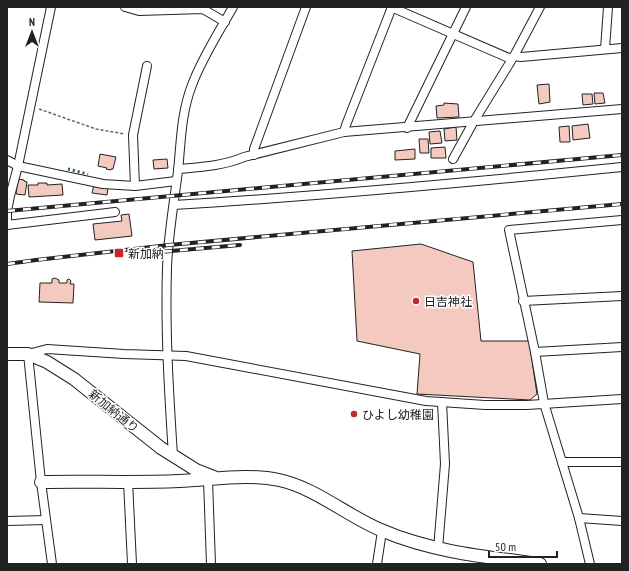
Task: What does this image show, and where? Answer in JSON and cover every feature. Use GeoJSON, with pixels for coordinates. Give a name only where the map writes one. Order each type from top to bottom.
{"type":"FeatureCollection","features":[{"type":"Feature","properties":{"kind":"street"},"geometry":{"type":"LineString","coordinates":[[51,7],[18,166],[10,196],[7,225],[115,212]]}},
{"type":"Feature","properties":{"kind":"street"},"geometry":{"type":"LineString","coordinates":[[125,7],[139,11],[203,9],[225,22]]}},
{"type":"Feature","properties":{"kind":"street"},"geometry":{"type":"LineString","coordinates":[[172,456],[166,355],[167,268],[178,169],[179,144],[192,85],[233,7]]}},
{"type":"Feature","properties":{"kind":"street"},"geometry":{"type":"LineString","coordinates":[[254,155],[254,149],[306,7]]}},
{"type":"Feature","properties":{"kind":"street"},"geometry":{"type":"LineString","coordinates":[[344,132],[391,7],[512,57],[622,48]]}},
{"type":"Feature","properties":{"kind":"street"},"geometry":{"type":"LineString","coordinates":[[407,128],[466,7]]}},
{"type":"Feature","properties":{"kind":"street"},"geometry":{"type":"LineString","coordinates":[[453,159],[540,7]]}},
{"type":"Feature","properties":{"kind":"street"},"geometry":{"type":"LineString","coordinates":[[604,49],[608,7]]}},
{"type":"Feature","properties":{"kind":"street"},"geometry":{"type":"LineString","coordinates":[[135,186],[133,135],[147,66]]}},
{"type":"Feature","properties":{"kind":"street"},"geometry":{"type":"LineString","coordinates":[[178,169],[214,166],[232,162],[244,157],[344,132],[407,128],[622,108]]}},
{"type":"Feature","properties":{"kind":"street"},"geometry":{"type":"LineString","coordinates":[[7,160],[18,166],[103,184],[135,186],[176,181]]}},
{"type":"Feature","properties":{"kind":"street"},"geometry":{"type":"LineString","coordinates":[[174,205],[247,201],[622,167]]}},
{"type":"Feature","properties":{"kind":"street"},"geometry":{"type":"LineString","coordinates":[[590,564],[579,518],[544,403],[535,352],[509,230],[622,220]]}},
{"type":"Feature","properties":{"kind":"street"},"geometry":{"type":"LineString","coordinates":[[523,301],[622,296]]}},
{"type":"Feature","properties":{"kind":"street"},"geometry":{"type":"LineString","coordinates":[[535,352],[622,347]]}},
{"type":"Feature","properties":{"kind":"street"},"geometry":{"type":"LineString","coordinates":[[52,564],[41,482],[28,354],[47,349],[186,356],[426,401],[513,405],[622,399]]}},
{"type":"Feature","properties":{"kind":"street","name":"新加納通り"},"geometry":{"type":"LineString","coordinates":[[7,354],[28,354],[47,362],[74,379],[172,456],[213,479]]}},
{"type":"Feature","properties":{"kind":"street"},"geometry":{"type":"LineString","coordinates":[[438,549],[445,464],[442,402]]}},
{"type":"Feature","properties":{"kind":"street"},"geometry":{"type":"LineString","coordinates":[[562,462],[622,462]]}},
{"type":"Feature","properties":{"kind":"street"},"geometry":{"type":"LineString","coordinates":[[41,482],[258,478],[278,480],[296,485],[382,531],[438,549],[482,557],[540,564]]}},
{"type":"Feature","properties":{"kind":"street"},"geometry":{"type":"LineString","coordinates":[[211,564],[213,479]]}},
{"type":"Feature","properties":{"kind":"street"},"geometry":{"type":"LineString","coordinates":[[128,481],[132,564]]}},
{"type":"Feature","properties":{"kind":"street"},"geometry":{"type":"LineString","coordinates":[[579,518],[622,521]]}},
{"type":"Feature","properties":{"kind":"street"},"geometry":{"type":"LineString","coordinates":[[7,521],[46,520]]}},
{"type":"Feature","properties":{"kind":"street"},"geometry":{"type":"LineString","coordinates":[[377,564],[382,531]]}},
{"type":"Feature","properties":{"kind":"path"},"geometry":{"type":"LineString","coordinates":[[30,107],[40,109],[96,130],[133,135]]}},
{"type":"Feature","properties":{"kind":"building"},"geometry":{"type":"Polygon","coordinates":[[[549,84],[550,102],[539,104],[537,85],[549,84]]]}},
{"type":"Feature","properties":{"kind":"building"},"geometry":{"type":"Polygon","coordinates":[[[594,93],[603,93],[605,103],[595,104],[594,93]]]}},
{"type":"Feature","properties":{"kind":"building"},"geometry":{"type":"Polygon","coordinates":[[[582,94],[592,94],[593,104],[583,105],[582,94]]]}},
{"type":"Feature","properties":{"kind":"building"},"geometry":{"type":"Polygon","coordinates":[[[444,103],[458,104],[459,117],[437,118],[436,106],[444,105],[444,103]]]}},
{"type":"Feature","properties":{"kind":"building"},"geometry":{"type":"Polygon","coordinates":[[[588,124],[590,138],[573,140],[572,126],[588,124]]]}},
{"type":"Feature","properties":{"kind":"building"},"geometry":{"type":"Polygon","coordinates":[[[569,126],[570,142],[560,142],[559,127],[569,126]]]}},
{"type":"Feature","properties":{"kind":"building"},"geometry":{"type":"Polygon","coordinates":[[[456,127],[457,140],[445,141],[444,129],[456,127]]]}},
{"type":"Feature","properties":{"kind":"building"},"geometry":{"type":"Polygon","coordinates":[[[440,131],[442,143],[430,144],[429,132],[440,131]]]}},
{"type":"Feature","properties":{"kind":"building"},"geometry":{"type":"Polygon","coordinates":[[[419,139],[428,139],[429,153],[420,153],[419,139]]]}},
{"type":"Feature","properties":{"kind":"building"},"geometry":{"type":"Polygon","coordinates":[[[445,147],[446,158],[431,158],[431,148],[445,147]]]}},
{"type":"Feature","properties":{"kind":"building"},"geometry":{"type":"Polygon","coordinates":[[[415,149],[415,159],[395,160],[395,151],[415,149]]]}},
{"type":"Feature","properties":{"kind":"building"},"geometry":{"type":"Polygon","coordinates":[[[100,154],[116,157],[113,169],[106,169],[107,168],[98,166],[100,154]]]}},
{"type":"Feature","properties":{"kind":"building"},"geometry":{"type":"Polygon","coordinates":[[[167,159],[168,168],[154,169],[153,160],[167,159]]]}},
{"type":"Feature","properties":{"kind":"building"},"geometry":{"type":"Polygon","coordinates":[[[18,179],[27,182],[25,195],[16,194],[18,179]]]}},
{"type":"Feature","properties":{"kind":"building"},"geometry":{"type":"Polygon","coordinates":[[[38,183],[47,183],[47,185],[62,184],[63,195],[29,197],[28,185],[38,185],[38,183]]]}},
{"type":"Feature","properties":{"kind":"building"},"geometry":{"type":"Polygon","coordinates":[[[94,185],[108,188],[107,195],[92,193],[94,185]]]}},
{"type":"Feature","properties":{"kind":"building"},"geometry":{"type":"Polygon","coordinates":[[[129,214],[132,236],[95,240],[93,224],[122,221],[121,215],[129,214]]]}},
{"type":"Feature","properties":{"kind":"building","name":"日吉神社"},"geometry":{"type":"Polygon","coordinates":[[[421,244],[473,262],[481,341],[529,341],[537,394],[530,400],[417,394],[420,354],[357,341],[352,251],[421,244]]]}},
{"type":"Feature","properties":{"kind":"building"},"geometry":{"type":"Polygon","coordinates":[[[55,278],[59,280],[59,283],[67,283],[67,280],[69,279],[71,281],[70,284],[74,284],[73,303],[39,302],[40,283],[52,283],[52,279],[55,278]]]}},
{"type":"Feature","properties":{"kind":"railway"},"geometry":{"type":"LineString","coordinates":[[7,211],[622,155]]}},
{"type":"Feature","properties":{"kind":"railway"},"geometry":{"type":"LineString","coordinates":[[7,264],[169,245],[622,204]]}},
{"type":"Feature","properties":{"kind":"railway"},"geometry":{"type":"LineString","coordinates":[[148,253],[240,245]]}},
{"type":"Feature","properties":{"kind":"hedge"},"geometry":{"type":"LineString","coordinates":[[68,169],[88,174]]}},
{"type":"Feature","properties":{"kind":"place","name":"新加納"},"geometry":{"type":"Point","coordinates":[119,253]}},
{"type":"Feature","properties":{"kind":"place","name":"日吉神社"},"geometry":{"type":"Point","coordinates":[416,301]}},
{"type":"Feature","properties":{"kind":"place","name":"ひよし幼稚園"},"geometry":{"type":"Point","coordinates":[354,414]}}]}
